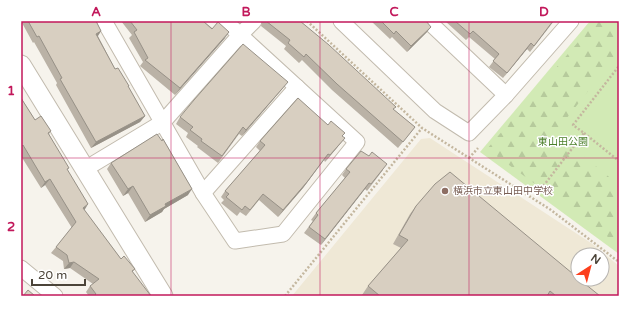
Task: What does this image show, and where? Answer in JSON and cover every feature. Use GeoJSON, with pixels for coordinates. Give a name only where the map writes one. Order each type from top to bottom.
{"type":"FeatureCollection","features":[{"type":"Feature","properties":{"kind":"street"},"geometry":{"type":"LineString","coordinates":[[104,21],[203,193],[235,241],[283,234],[357,142],[225,21]]}},
{"type":"Feature","properties":{"kind":"street"},"geometry":{"type":"LineString","coordinates":[[85,169],[162,122],[254,21]]}},
{"type":"Feature","properties":{"kind":"street"},"geometry":{"type":"LineString","coordinates":[[341,21],[436,111],[469,133],[506,95],[571,21]]}},
{"type":"Feature","properties":{"kind":"street"},"geometry":{"type":"LineString","coordinates":[[428,21],[506,95]]}},
{"type":"Feature","properties":{"kind":"street"},"geometry":{"type":"LineString","coordinates":[[21,65],[163,296]]}},
{"type":"Feature","properties":{"kind":"street"},"geometry":{"type":"LineString","coordinates":[[203,193],[297,87]]}},
{"type":"Feature","properties":{"kind":"street"},"geometry":{"type":"LineString","coordinates":[[21,268],[55,296]]}},
{"type":"Feature","properties":{"kind":"path"},"geometry":{"type":"LineString","coordinates":[[307,21],[422,128],[551,210],[619,262]]}},
{"type":"Feature","properties":{"kind":"path"},"geometry":{"type":"LineString","coordinates":[[619,66],[573,125],[619,161]]}},
{"type":"Feature","properties":{"kind":"path"},"geometry":{"type":"LineString","coordinates":[[286,296],[422,128]]}},
{"type":"Feature","properties":{"kind":"path"},"geometry":{"type":"LineString","coordinates":[[541,188],[584,134]]}},
{"type":"Feature","properties":{"kind":"shaded area","name":"横浜市立東山田中学校"},"geometry":{"type":"Polygon","coordinates":[[[430,138],[596,247],[570,247],[570,287],[610,287],[610,259],[619,266],[619,296],[292,296],[421,139],[430,138]]]}},
{"type":"Feature","properties":{"kind":"green space","name":"東山田公園"},"geometry":{"type":"Polygon","coordinates":[[[590,21],[619,21],[619,254],[480,152],[590,21]]]}},
{"type":"Feature","properties":{"kind":"green space","name":"東山田公園"},"geometry":{"type":"Polygon","coordinates":[[[596,21],[619,21],[619,52],[555,133],[619,185],[619,245],[487,149],[596,21]]]}},
{"type":"Feature","properties":{"kind":"building"},"geometry":{"type":"Polygon","coordinates":[[[28,21],[96,21],[101,31],[96,34],[115,69],[118,68],[129,86],[145,116],[96,142],[60,79],[62,78],[39,36],[37,37],[28,21]]]}},
{"type":"Feature","properties":{"kind":"building"},"geometry":{"type":"Polygon","coordinates":[[[130,21],[203,21],[212,29],[218,22],[229,32],[180,88],[145,60],[148,58],[134,32],[137,30],[130,21]]]}},
{"type":"Feature","properties":{"kind":"building"},"geometry":{"type":"Polygon","coordinates":[[[266,21],[300,21],[329,45],[396,107],[393,109],[415,127],[403,142],[337,84],[306,54],[304,57],[288,43],[290,40],[266,21]]]}},
{"type":"Feature","properties":{"kind":"building"},"geometry":{"type":"Polygon","coordinates":[[[381,21],[426,21],[431,27],[411,46],[396,31],[394,34],[381,21]]]}},
{"type":"Feature","properties":{"kind":"building"},"geometry":{"type":"Polygon","coordinates":[[[455,21],[553,21],[534,46],[531,43],[507,73],[493,61],[499,54],[473,31],[470,34],[455,21]]]}},
{"type":"Feature","properties":{"kind":"building"},"geometry":{"type":"Polygon","coordinates":[[[243,44],[288,82],[246,130],[243,127],[222,156],[201,141],[202,139],[190,130],[193,127],[180,117],[243,44]]]}},
{"type":"Feature","properties":{"kind":"building"},"geometry":{"type":"Polygon","coordinates":[[[21,98],[35,120],[41,116],[51,131],[48,133],[88,204],[83,208],[121,259],[124,256],[135,269],[132,271],[151,296],[95,296],[96,294],[90,286],[99,279],[74,262],[69,263],[67,255],[56,247],[76,222],[50,179],[45,182],[23,145],[21,147],[21,98]]]}},
{"type":"Feature","properties":{"kind":"building"},"geometry":{"type":"Polygon","coordinates":[[[298,98],[328,125],[331,121],[345,133],[342,136],[345,138],[330,155],[328,154],[283,210],[263,194],[250,210],[245,206],[242,210],[226,197],[229,194],[225,191],[265,145],[260,141],[298,98]]]}},
{"type":"Feature","properties":{"kind":"building"},"geometry":{"type":"Polygon","coordinates":[[[157,134],[162,141],[163,139],[192,189],[165,204],[166,206],[150,215],[133,186],[128,189],[111,163],[157,134]]]}},
{"type":"Feature","properties":{"kind":"building"},"geometry":{"type":"Polygon","coordinates":[[[361,151],[369,156],[372,152],[387,164],[371,184],[369,183],[325,239],[309,227],[318,215],[316,213],[350,172],[346,169],[361,151]]]}},
{"type":"Feature","properties":{"kind":"building"},"geometry":{"type":"Polygon","coordinates":[[[450,172],[570,271],[570,287],[589,287],[600,296],[556,296],[550,291],[547,296],[380,296],[368,286],[408,240],[399,235],[416,206],[435,184],[450,172]]]}},
{"type":"Feature","properties":{"kind":"building"},"geometry":{"type":"Polygon","coordinates":[[[28,290],[35,296],[23,296],[28,290]]]}},
{"type":"Feature","properties":{"kind":"place","name":"横浜市立東山田中学校"},"geometry":{"type":"Point","coordinates":[445,191]}}]}
